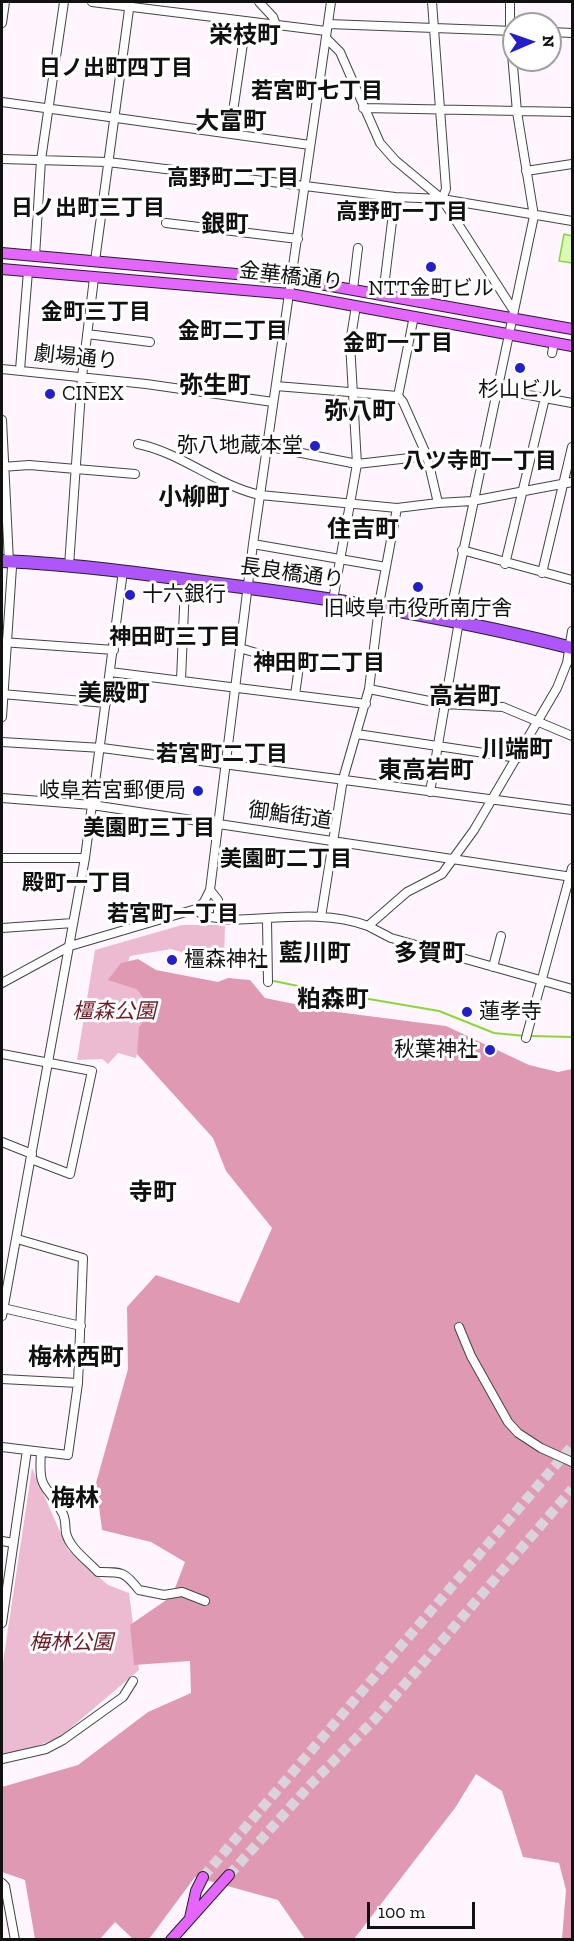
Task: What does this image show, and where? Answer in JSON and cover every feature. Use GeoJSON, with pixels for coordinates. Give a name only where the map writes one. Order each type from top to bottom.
{"type":"FeatureCollection","features":[{"type":"Feature","properties":{"kind":"highway","name":"長良橋通り"},"geometry":{"type":"LineString","coordinates":[[6,564],[69,566],[333,600],[380,610]]}},
{"type":"Feature","properties":{"kind":"highway","name":"長良橋通り"},"geometry":{"type":"LineString","coordinates":[[6,564],[122,574],[185,585],[247,590],[380,610],[453,623],[570,651]]}},
{"type":"Feature","properties":{"kind":"main road","name":"金華橋通り"},"geometry":{"type":"LineString","coordinates":[[2,253],[292,279],[382,295],[512,313],[573,329]]}},
{"type":"Feature","properties":{"kind":"main road","name":"金華橋通り"},"geometry":{"type":"LineString","coordinates":[[2,270],[290,294],[507,335],[553,348],[573,346]]}},
{"type":"Feature","properties":{"kind":"main road"},"geometry":{"type":"LineString","coordinates":[[171,1940],[229,1875]]}},
{"type":"Feature","properties":{"kind":"main road"},"geometry":{"type":"LineString","coordinates":[[190,1919],[196,1891],[203,1877]]}},
{"type":"Feature","properties":{"kind":"street"},"geometry":{"type":"LineString","coordinates":[[2,23],[4,2]]}},
{"type":"Feature","properties":{"kind":"street"},"geometry":{"type":"LineString","coordinates":[[35,256],[41,160],[64,2]]}},
{"type":"Feature","properties":{"kind":"street"},"geometry":{"type":"LineString","coordinates":[[92,2],[130,4],[246,23],[327,31],[434,29],[502,31]]}},
{"type":"Feature","properties":{"kind":"street"},"geometry":{"type":"LineString","coordinates":[[260,2],[273,17],[276,25]]}},
{"type":"Feature","properties":{"kind":"street"},"geometry":{"type":"LineString","coordinates":[[2,983],[70,946],[196,909],[204,902],[210,890],[266,446],[331,2]]}},
{"type":"Feature","properties":{"kind":"street"},"geometry":{"type":"LineString","coordinates":[[432,2],[446,189],[442,200]]}},
{"type":"Feature","properties":{"kind":"street"},"geometry":{"type":"LineString","coordinates":[[96,261],[130,4]]}},
{"type":"Feature","properties":{"kind":"street"},"geometry":{"type":"LineString","coordinates":[[230,132],[246,23]]}},
{"type":"Feature","properties":{"kind":"street"},"geometry":{"type":"LineString","coordinates":[[327,31],[340,52],[380,143],[395,160],[442,200],[512,313]]}},
{"type":"Feature","properties":{"kind":"street"},"geometry":{"type":"LineString","coordinates":[[430,792],[444,704],[462,550],[534,216],[517,112],[515,72]]}},
{"type":"Feature","properties":{"kind":"street"},"geometry":{"type":"LineString","coordinates":[[2,102],[230,132],[310,145]]}},
{"type":"Feature","properties":{"kind":"street"},"geometry":{"type":"LineString","coordinates":[[363,108],[573,112]]}},
{"type":"Feature","properties":{"kind":"street"},"geometry":{"type":"LineString","coordinates":[[2,159],[108,162],[305,184],[395,197],[442,200],[573,221]]}},
{"type":"Feature","properties":{"kind":"street"},"geometry":{"type":"LineString","coordinates":[[526,171],[573,164]]}},
{"type":"Feature","properties":{"kind":"street"},"geometry":{"type":"LineString","coordinates":[[382,295],[395,197]]}},
{"type":"Feature","properties":{"kind":"street"},"geometry":{"type":"LineString","coordinates":[[166,223],[298,239]]}},
{"type":"Feature","properties":{"kind":"street"},"geometry":{"type":"LineString","coordinates":[[352,290],[358,248]]}},
{"type":"Feature","properties":{"kind":"street"},"geometry":{"type":"LineString","coordinates":[[20,370],[28,271]]}},
{"type":"Feature","properties":{"kind":"street"},"geometry":{"type":"LineString","coordinates":[[69,566],[82,377],[94,278]]}},
{"type":"Feature","properties":{"kind":"street"},"geometry":{"type":"LineString","coordinates":[[333,600],[357,464],[350,343],[356,306]]}},
{"type":"Feature","properties":{"kind":"street"},"geometry":{"type":"LineString","coordinates":[[398,396],[414,316]]}},
{"type":"Feature","properties":{"kind":"street"},"geometry":{"type":"LineString","coordinates":[[87,334],[150,342]]}},
{"type":"Feature","properties":{"kind":"street","name":"劇場通り"},"geometry":{"type":"LineString","coordinates":[[2,369],[146,384],[273,402]]}},
{"type":"Feature","properties":{"kind":"street"},"geometry":{"type":"LineString","coordinates":[[276,386],[398,396],[403,402],[427,456],[438,503]]}},
{"type":"Feature","properties":{"kind":"street"},"geometry":{"type":"LineString","coordinates":[[496,389],[573,403]]}},
{"type":"Feature","properties":{"kind":"street"},"geometry":{"type":"LineString","coordinates":[[505,564],[544,398]]}},
{"type":"Feature","properties":{"kind":"street"},"geometry":{"type":"LineString","coordinates":[[2,420],[6,564],[2,717]]}},
{"type":"Feature","properties":{"kind":"street"},"geometry":{"type":"LineString","coordinates":[[138,444],[163,450],[243,492],[350,504],[397,508],[472,501],[523,489],[568,482]]}},
{"type":"Feature","properties":{"kind":"street"},"geometry":{"type":"LineString","coordinates":[[266,446],[357,464],[427,456]]}},
{"type":"Feature","properties":{"kind":"street"},"geometry":{"type":"LineString","coordinates":[[542,573],[568,482],[573,447]]}},
{"type":"Feature","properties":{"kind":"street"},"geometry":{"type":"LineString","coordinates":[[3,467],[75,468],[135,474]]}},
{"type":"Feature","properties":{"kind":"street"},"geometry":{"type":"LineString","coordinates":[[321,917],[343,779],[369,689],[386,567],[397,508]]}},
{"type":"Feature","properties":{"kind":"street"},"geometry":{"type":"LineString","coordinates":[[253,544],[386,567]]}},
{"type":"Feature","properties":{"kind":"street"},"geometry":{"type":"LineString","coordinates":[[462,550],[505,564],[573,580]]}},
{"type":"Feature","properties":{"kind":"street"},"geometry":{"type":"LineString","coordinates":[[81,1326],[2,1312],[5,1273],[16,1239],[85,858],[102,748],[122,574]]}},
{"type":"Feature","properties":{"kind":"street"},"geometry":{"type":"LineString","coordinates":[[181,680],[185,585]]}},
{"type":"Feature","properties":{"kind":"street"},"geometry":{"type":"LineString","coordinates":[[368,926],[406,892],[442,874],[474,830],[557,688],[570,651],[573,631]]}},
{"type":"Feature","properties":{"kind":"street"},"geometry":{"type":"LineString","coordinates":[[4,642],[114,650]]}},
{"type":"Feature","properties":{"kind":"street"},"geometry":{"type":"LineString","coordinates":[[240,648],[253,650],[299,666],[296,695]]}},
{"type":"Feature","properties":{"kind":"street"},"geometry":{"type":"LineString","coordinates":[[110,672],[366,704]]}},
{"type":"Feature","properties":{"kind":"street"},"geometry":{"type":"LineString","coordinates":[[369,689],[444,704],[503,707],[573,736]]}},
{"type":"Feature","properties":{"kind":"street"},"geometry":{"type":"LineString","coordinates":[[2,694],[106,703]]}},
{"type":"Feature","properties":{"kind":"street"},"geometry":{"type":"LineString","coordinates":[[357,734],[518,758]]}},
{"type":"Feature","properties":{"kind":"street"},"geometry":{"type":"LineString","coordinates":[[2,742],[102,748],[573,810]]}},
{"type":"Feature","properties":{"kind":"street","name":"御鮨街道"},"geometry":{"type":"LineString","coordinates":[[2,798],[93,805],[572,874]]}},
{"type":"Feature","properties":{"kind":"street"},"geometry":{"type":"LineString","coordinates":[[2,858],[85,858]]}},
{"type":"Feature","properties":{"kind":"street"},"geometry":{"type":"LineString","coordinates":[[526,1038],[572,874]]}},
{"type":"Feature","properties":{"kind":"street"},"geometry":{"type":"LineString","coordinates":[[210,890],[218,900],[218,918]]}},
{"type":"Feature","properties":{"kind":"street"},"geometry":{"type":"LineString","coordinates":[[196,909],[203,916],[218,918],[267,920],[347,918],[391,938],[573,989]]}},
{"type":"Feature","properties":{"kind":"street"},"geometry":{"type":"LineString","coordinates":[[267,920],[268,982]]}},
{"type":"Feature","properties":{"kind":"street"},"geometry":{"type":"LineString","coordinates":[[2,928],[73,923]]}},
{"type":"Feature","properties":{"kind":"street"},"geometry":{"type":"LineString","coordinates":[[493,967],[501,936]]}},
{"type":"Feature","properties":{"kind":"street"},"geometry":{"type":"LineString","coordinates":[[2,1054],[92,1071],[70,1174],[2,1142]]}},
{"type":"Feature","properties":{"kind":"street"},"geometry":{"type":"LineString","coordinates":[[2,1448],[68,1455],[78,1383],[83,1258],[16,1239]]}},
{"type":"Feature","properties":{"kind":"street"},"geometry":{"type":"LineString","coordinates":[[459,1327],[471,1356],[508,1422],[518,1433],[541,1448],[573,1462]]}},
{"type":"Feature","properties":{"kind":"street"},"geometry":{"type":"LineString","coordinates":[[2,1379],[78,1383]]}},
{"type":"Feature","properties":{"kind":"street"},"geometry":{"type":"LineString","coordinates":[[2,1623],[27,1450]]}},
{"type":"Feature","properties":{"kind":"street"},"geometry":{"type":"LineString","coordinates":[[41,1452],[39,1477],[41,1484],[64,1515],[66,1533],[72,1546],[98,1572],[121,1572],[128,1575],[140,1590],[164,1595],[182,1592],[205,1601]]}},
{"type":"Feature","properties":{"kind":"street"},"geometry":{"type":"LineString","coordinates":[[2,1541],[13,1543]]}},
{"type":"Feature","properties":{"kind":"street"},"geometry":{"type":"LineString","coordinates":[[2,1759],[46,1749],[63,1740],[123,1697],[134,1682]]}},
{"type":"Feature","properties":{"kind":"street"},"geometry":{"type":"LineString","coordinates":[[2,1883],[5,1886],[15,1940]]}},
{"type":"Feature","properties":{"kind":"green space","name":"橿森公園"},"geometry":{"type":"Polygon","coordinates":[[[182,925],[225,925],[224,959],[205,959],[171,949],[130,956],[122,979],[136,989],[148,1004],[136,1058],[118,1053],[108,1064],[102,1059],[77,1060],[95,950],[182,925]]]}},
{"type":"Feature","properties":{"kind":"green space","name":"梅林公園"},"geometry":{"type":"Polygon","coordinates":[[[32,1468],[68,1550],[108,1585],[129,1593],[139,1670],[60,1737],[30,1749],[2,1755],[2,1669],[32,1468]]]}},
{"type":"Feature","properties":{"kind":"shaded area"},"geometry":{"type":"Polygon","coordinates":[[[564,234],[572,236],[572,263],[559,261],[564,234]]]}},
{"type":"Feature","properties":{"kind":"shaded area"},"geometry":{"type":"Polygon","coordinates":[[[138,959],[156,970],[218,982],[228,978],[250,980],[265,998],[329,1011],[446,1026],[529,1065],[558,1072],[572,1069],[572,1939],[562,1939],[566,1890],[559,1863],[523,1857],[502,1791],[476,1774],[455,1808],[354,1939],[305,1939],[278,1900],[195,1877],[149,1939],[133,1939],[115,1922],[100,1939],[35,1939],[25,1880],[2,1872],[2,1787],[78,1765],[148,1712],[191,1693],[190,1661],[134,1665],[130,1625],[172,1596],[185,1562],[151,1542],[102,1530],[96,1483],[128,1369],[127,1307],[156,1275],[239,1303],[272,1228],[226,1171],[213,1138],[137,1054],[139,1027],[147,1017],[148,1004],[136,989],[108,980],[121,963],[138,959]]]}},
{"type":"Feature","properties":{"kind":"waterway"},"geometry":{"type":"LineString","coordinates":[[274,981],[317,990],[344,990],[363,998],[439,1011],[494,1033],[525,1036]]}},
{"type":"Feature","properties":{"kind":"waterway"},"geometry":{"type":"LineString","coordinates":[[530,1036],[572,1037]]}},
{"type":"Feature","properties":{"kind":"tunnel"},"geometry":{"type":"LineString","coordinates":[[203,1877],[572,1446]]}},
{"type":"Feature","properties":{"kind":"tunnel"},"geometry":{"type":"LineString","coordinates":[[229,1875],[311,1784],[376,1718],[572,1489]]}},
{"type":"Feature","properties":{"kind":"place","name":"NTT金町ビル"},"geometry":{"type":"Point","coordinates":[431,267]}},
{"type":"Feature","properties":{"kind":"place","name":"杉山ビル"},"geometry":{"type":"Point","coordinates":[520,368]}},
{"type":"Feature","properties":{"kind":"place","name":"CINEX"},"geometry":{"type":"Point","coordinates":[50,394]}},
{"type":"Feature","properties":{"kind":"place","name":"弥八地蔵本堂"},"geometry":{"type":"Point","coordinates":[315,446]}},
{"type":"Feature","properties":{"kind":"place","name":"旧岐阜市役所南庁舎"},"geometry":{"type":"Point","coordinates":[418,587]}},
{"type":"Feature","properties":{"kind":"place","name":"十六銀行"},"geometry":{"type":"Point","coordinates":[130,595]}},
{"type":"Feature","properties":{"kind":"place","name":"岐阜若宮郵便局"},"geometry":{"type":"Point","coordinates":[198,791]}},
{"type":"Feature","properties":{"kind":"place","name":"橿森神社"},"geometry":{"type":"Point","coordinates":[172,960]}},
{"type":"Feature","properties":{"kind":"place","name":"蓮孝寺"},"geometry":{"type":"Point","coordinates":[467,1012]}},
{"type":"Feature","properties":{"kind":"place","name":"秋葉神社"},"geometry":{"type":"Point","coordinates":[490,1050]}},
{"type":"Feature","properties":{"kind":"district","name":"栄枝町"},"geometry":{"type":"Point","coordinates":[245,36]}},
{"type":"Feature","properties":{"kind":"district","name":"日ノ出町四丁目"},"geometry":{"type":"Point","coordinates":[116,69]}},
{"type":"Feature","properties":{"kind":"district","name":"若宮町七丁目"},"geometry":{"type":"Point","coordinates":[317,92]}},
{"type":"Feature","properties":{"kind":"district","name":"大富町"},"geometry":{"type":"Point","coordinates":[231,122]}},
{"type":"Feature","properties":{"kind":"district","name":"高野町二丁目"},"geometry":{"type":"Point","coordinates":[233,179]}},
{"type":"Feature","properties":{"kind":"district","name":"日ノ出町三丁目"},"geometry":{"type":"Point","coordinates":[88,209]}},
{"type":"Feature","properties":{"kind":"district","name":"高野町一丁目"},"geometry":{"type":"Point","coordinates":[402,213]}},
{"type":"Feature","properties":{"kind":"district","name":"銀町"},"geometry":{"type":"Point","coordinates":[225,225]}},
{"type":"Feature","properties":{"kind":"district","name":"金町三丁目"},"geometry":{"type":"Point","coordinates":[96,313]}},
{"type":"Feature","properties":{"kind":"district","name":"金町二丁目"},"geometry":{"type":"Point","coordinates":[233,332]}},
{"type":"Feature","properties":{"kind":"district","name":"金町一丁目"},"geometry":{"type":"Point","coordinates":[398,344]}},
{"type":"Feature","properties":{"kind":"district","name":"弥生町"},"geometry":{"type":"Point","coordinates":[215,386]}},
{"type":"Feature","properties":{"kind":"district","name":"弥八町"},"geometry":{"type":"Point","coordinates":[360,412]}},
{"type":"Feature","properties":{"kind":"district","name":"八ツ寺町一丁目"},"geometry":{"type":"Point","coordinates":[480,462]}},
{"type":"Feature","properties":{"kind":"district","name":"小柳町"},"geometry":{"type":"Point","coordinates":[194,498]}},
{"type":"Feature","properties":{"kind":"district","name":"住吉町"},"geometry":{"type":"Point","coordinates":[363,530]}},
{"type":"Feature","properties":{"kind":"district","name":"神田町三丁目"},"geometry":{"type":"Point","coordinates":[175,638]}},
{"type":"Feature","properties":{"kind":"district","name":"神田町二丁目"},"geometry":{"type":"Point","coordinates":[319,664]}},
{"type":"Feature","properties":{"kind":"district","name":"美殿町"},"geometry":{"type":"Point","coordinates":[114,694]}},
{"type":"Feature","properties":{"kind":"district","name":"高岩町"},"geometry":{"type":"Point","coordinates":[465,697]}},
{"type":"Feature","properties":{"kind":"district","name":"川端町"},"geometry":{"type":"Point","coordinates":[517,750]}},
{"type":"Feature","properties":{"kind":"district","name":"若宮町二丁目"},"geometry":{"type":"Point","coordinates":[222,755]}},
{"type":"Feature","properties":{"kind":"district","name":"東高岩町"},"geometry":{"type":"Point","coordinates":[426,771]}},
{"type":"Feature","properties":{"kind":"district","name":"美園町三丁目"},"geometry":{"type":"Point","coordinates":[149,829]}},
{"type":"Feature","properties":{"kind":"district","name":"美園町二丁目"},"geometry":{"type":"Point","coordinates":[286,860]}},
{"type":"Feature","properties":{"kind":"district","name":"殿町一丁目"},"geometry":{"type":"Point","coordinates":[77,884]}},
{"type":"Feature","properties":{"kind":"district","name":"若宮町一丁目"},"geometry":{"type":"Point","coordinates":[173,915]}},
{"type":"Feature","properties":{"kind":"district","name":"藍川町"},"geometry":{"type":"Point","coordinates":[315,954]}},
{"type":"Feature","properties":{"kind":"district","name":"多賀町"},"geometry":{"type":"Point","coordinates":[430,954]}},
{"type":"Feature","properties":{"kind":"district","name":"粕森町"},"geometry":{"type":"Point","coordinates":[333,1000]}},
{"type":"Feature","properties":{"kind":"district","name":"寺町"},"geometry":{"type":"Point","coordinates":[153,1193]}},
{"type":"Feature","properties":{"kind":"district","name":"梅林西町"},"geometry":{"type":"Point","coordinates":[76,1358]}},
{"type":"Feature","properties":{"kind":"district","name":"梅林"},"geometry":{"type":"Point","coordinates":[75,1499]}}]}
